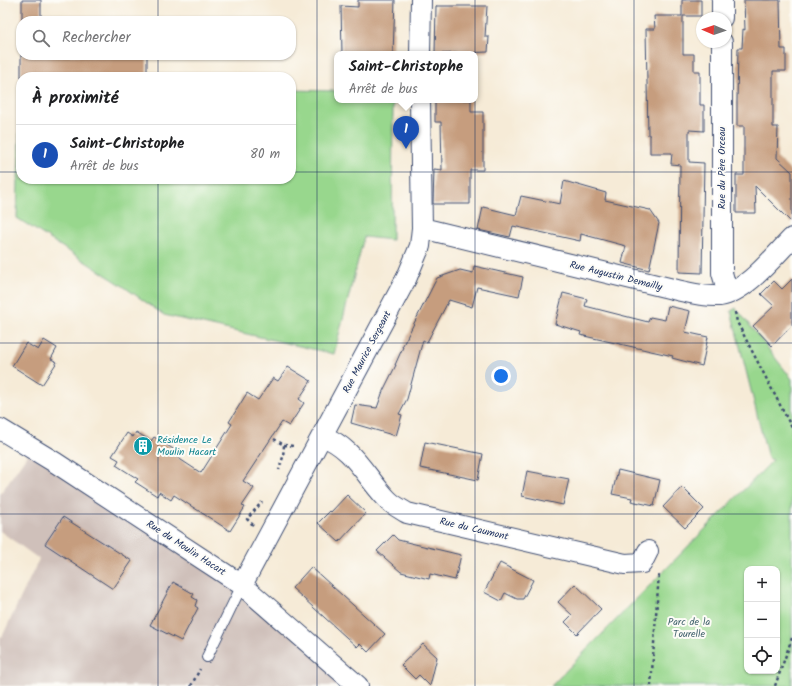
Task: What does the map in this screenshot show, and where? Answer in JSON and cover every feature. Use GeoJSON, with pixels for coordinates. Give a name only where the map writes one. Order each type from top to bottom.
{"type":"FeatureCollection","features":[{"type":"Feature","properties":{"kind":"street"},"geometry":{"type":"LineString","coordinates":[[420,51],[421,0]]}},
{"type":"Feature","properties":{"kind":"street"},"geometry":{"type":"LineString","coordinates":[[722,0],[722,12]]}},
{"type":"Feature","properties":{"kind":"street","name":"Rue du Père Orceau"},"geometry":{"type":"LineString","coordinates":[[722,48],[722,273],[728,293]]}},
{"type":"Feature","properties":{"kind":"street","name":"Rue Maurice Sergeant"},"geometry":{"type":"LineString","coordinates":[[242,585],[406,277],[420,246],[422,228],[420,103]]}},
{"type":"Feature","properties":{"kind":"street","name":"Rue Augustin Demailly"},"geometry":{"type":"LineString","coordinates":[[422,228],[677,290],[720,296],[739,288],[760,270],[792,238]]}},
{"type":"Feature","properties":{"kind":"street","name":"Rue du Moulin Hacart"},"geometry":{"type":"LineString","coordinates":[[0,429],[56,463],[242,585],[358,686]]}},
{"type":"Feature","properties":{"kind":"street","name":"Rue du Caumont"},"geometry":{"type":"LineString","coordinates":[[322,436],[334,440],[351,454],[388,500],[407,513],[625,564],[642,563],[648,551]]}},
{"type":"Feature","properties":{"kind":"lane"},"geometry":{"type":"LineString","coordinates":[[207,656],[242,585]]}},
{"type":"Feature","properties":{"kind":"path"},"geometry":{"type":"LineString","coordinates":[[728,293],[738,322],[792,428]]}},
{"type":"Feature","properties":{"kind":"path"},"geometry":{"type":"LineString","coordinates":[[274,439],[284,445],[290,446]]}},
{"type":"Feature","properties":{"kind":"path"},"geometry":{"type":"LineString","coordinates":[[276,478],[283,457],[284,445]]}},
{"type":"Feature","properties":{"kind":"path"},"geometry":{"type":"LineString","coordinates":[[247,519],[267,497]]}},
{"type":"Feature","properties":{"kind":"path"},"geometry":{"type":"LineString","coordinates":[[651,686],[660,574]]}},
{"type":"Feature","properties":{"kind":"path"},"geometry":{"type":"LineString","coordinates":[[775,686],[792,638]]}},
{"type":"Feature","properties":{"kind":"shaded area"},"geometry":{"type":"Polygon","coordinates":[[[32,448],[242,585],[358,686],[0,686],[0,636],[2,637],[39,559],[0,531],[0,494],[32,448]]]}},
{"type":"Feature","properties":{"kind":"green space"},"geometry":{"type":"Polygon","coordinates":[[[296,90],[334,91],[334,103],[393,103],[392,240],[364,237],[334,354],[164,315],[120,284],[17,218],[18,184],[296,184],[296,90]]]}},
{"type":"Feature","properties":{"kind":"green space","name":"Parc de la Tourelle"},"geometry":{"type":"Polygon","coordinates":[[[736,308],[792,379],[792,686],[551,686],[773,460],[768,458],[731,311],[736,308]]]}},
{"type":"Feature","properties":{"kind":"building"},"geometry":{"type":"Polygon","coordinates":[[[22,0],[41,0],[41,16],[22,16],[22,0]]]}},
{"type":"Feature","properties":{"kind":"building"},"geometry":{"type":"Polygon","coordinates":[[[358,0],[395,0],[393,51],[342,51],[341,6],[358,7],[358,0]]]}},
{"type":"Feature","properties":{"kind":"building"},"geometry":{"type":"Polygon","coordinates":[[[682,0],[701,0],[701,12],[696,12],[696,16],[683,16],[683,54],[694,54],[694,71],[700,71],[700,105],[704,105],[704,131],[689,130],[689,162],[704,163],[702,273],[679,272],[680,165],[671,164],[672,153],[650,153],[650,135],[648,135],[646,29],[655,29],[654,16],[682,16],[682,0]]]}},
{"type":"Feature","properties":{"kind":"building"},"geometry":{"type":"Polygon","coordinates":[[[744,0],[780,0],[781,49],[786,49],[786,71],[773,71],[773,127],[778,127],[777,158],[792,172],[792,223],[755,186],[756,213],[736,213],[736,175],[744,175],[744,126],[737,126],[737,101],[738,48],[742,48],[743,29],[745,30],[744,0]]]}},
{"type":"Feature","properties":{"kind":"building"},"geometry":{"type":"Polygon","coordinates":[[[436,6],[487,6],[485,37],[489,37],[488,52],[435,51],[436,6]]]}},
{"type":"Feature","properties":{"kind":"building"},"geometry":{"type":"Polygon","coordinates":[[[21,60],[147,60],[147,72],[21,72],[21,60]]]}},
{"type":"Feature","properties":{"kind":"building"},"geometry":{"type":"Polygon","coordinates":[[[435,103],[471,103],[471,112],[483,112],[483,170],[470,170],[470,204],[433,204],[434,169],[442,170],[441,122],[435,122],[435,103]]]}},
{"type":"Feature","properties":{"kind":"building"},"geometry":{"type":"Polygon","coordinates":[[[564,181],[606,193],[605,200],[650,210],[659,223],[649,270],[622,263],[626,246],[581,234],[580,241],[513,226],[510,237],[478,230],[483,207],[516,215],[521,196],[560,204],[564,181]]]}},
{"type":"Feature","properties":{"kind":"building"},"geometry":{"type":"Polygon","coordinates":[[[474,266],[523,277],[519,296],[477,287],[472,307],[449,300],[427,342],[423,340],[407,399],[399,414],[402,415],[396,436],[351,423],[355,405],[377,408],[383,391],[396,365],[402,347],[437,278],[460,270],[473,273],[474,266]]]}},
{"type":"Feature","properties":{"kind":"building"},"geometry":{"type":"Polygon","coordinates":[[[792,279],[792,325],[772,346],[753,326],[774,306],[761,294],[774,281],[782,289],[792,279]]]}},
{"type":"Feature","properties":{"kind":"building"},"geometry":{"type":"Polygon","coordinates":[[[563,293],[587,299],[585,306],[648,322],[650,317],[665,320],[668,306],[690,311],[685,332],[708,337],[702,366],[672,358],[673,356],[580,335],[581,332],[555,324],[563,293]]]}},
{"type":"Feature","properties":{"kind":"building"},"geometry":{"type":"Polygon","coordinates":[[[44,340],[57,348],[51,359],[57,362],[42,385],[12,366],[26,343],[38,350],[44,340]]]}},
{"type":"Feature","properties":{"kind":"building","name":"Résidence Le Moulin Hacart"},"geometry":{"type":"Polygon","coordinates":[[[288,367],[311,381],[299,399],[304,403],[289,426],[282,422],[243,481],[254,488],[242,506],[245,507],[230,531],[174,495],[171,500],[159,492],[157,496],[135,482],[138,479],[116,465],[119,460],[112,456],[127,433],[133,437],[136,432],[151,441],[154,437],[178,452],[175,456],[201,473],[232,424],[229,422],[247,393],[258,400],[273,378],[278,381],[288,367]]]}},
{"type":"Feature","properties":{"kind":"building"},"geometry":{"type":"Polygon","coordinates":[[[425,442],[483,454],[478,480],[420,468],[425,442]]]}},
{"type":"Feature","properties":{"kind":"building"},"geometry":{"type":"Polygon","coordinates":[[[618,470],[660,480],[654,506],[631,501],[632,498],[612,494],[618,470]]]}},
{"type":"Feature","properties":{"kind":"building"},"geometry":{"type":"Polygon","coordinates":[[[527,471],[569,479],[563,505],[522,496],[527,471]]]}},
{"type":"Feature","properties":{"kind":"building"},"geometry":{"type":"Polygon","coordinates":[[[682,487],[704,509],[685,528],[663,507],[682,487]]]}},
{"type":"Feature","properties":{"kind":"building"},"geometry":{"type":"Polygon","coordinates":[[[347,495],[366,513],[339,542],[318,523],[347,495]]]}},
{"type":"Feature","properties":{"kind":"building"},"geometry":{"type":"Polygon","coordinates":[[[63,517],[132,561],[113,589],[45,544],[63,517]]]}},
{"type":"Feature","properties":{"kind":"building"},"geometry":{"type":"Polygon","coordinates":[[[393,535],[398,540],[461,555],[455,580],[430,574],[429,579],[401,572],[377,551],[393,535]]]}},
{"type":"Feature","properties":{"kind":"building"},"geometry":{"type":"Polygon","coordinates":[[[500,563],[533,580],[523,599],[517,599],[505,593],[501,601],[484,592],[500,563]]]}},
{"type":"Feature","properties":{"kind":"building"},"geometry":{"type":"Polygon","coordinates":[[[311,567],[385,634],[368,652],[360,644],[357,647],[292,588],[311,567]]]}},
{"type":"Feature","properties":{"kind":"building"},"geometry":{"type":"Polygon","coordinates":[[[173,582],[194,594],[192,597],[197,600],[195,606],[198,608],[181,641],[150,625],[173,582]]]}},
{"type":"Feature","properties":{"kind":"building"},"geometry":{"type":"Polygon","coordinates":[[[575,584],[601,609],[577,634],[565,622],[572,615],[558,602],[575,584]]]}},
{"type":"Feature","properties":{"kind":"building"},"geometry":{"type":"Polygon","coordinates":[[[423,644],[437,657],[430,686],[419,675],[415,679],[401,665],[423,644]]]}},
{"type":"Feature","properties":{"kind":"place","name":"Saint-Christophe"},"geometry":{"type":"Point","coordinates":[406,149]}},
{"type":"Feature","properties":{"kind":"place","name":"Résidence Le Moulin Hacart"},"geometry":{"type":"Point","coordinates":[143,446]}}]}
